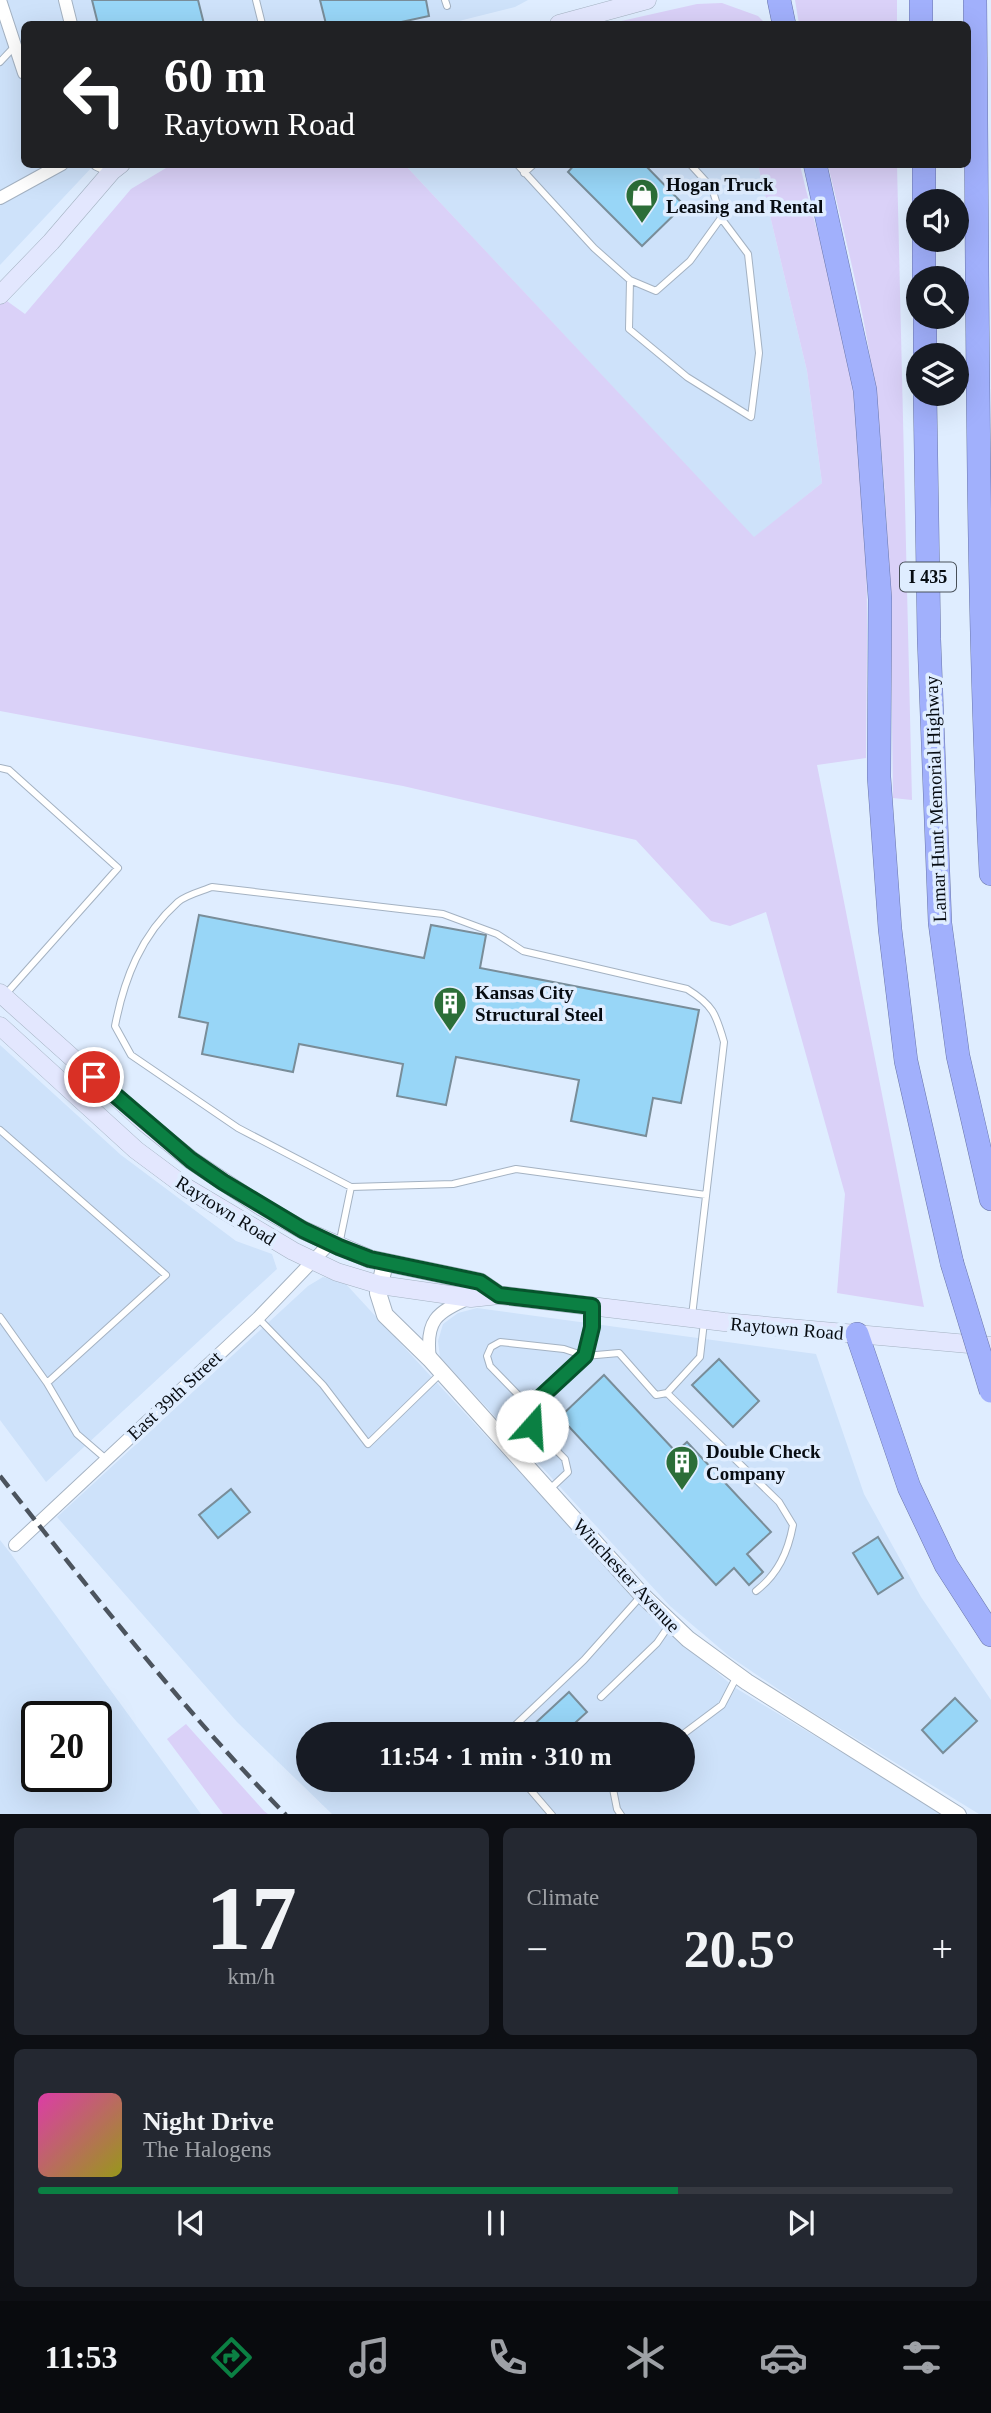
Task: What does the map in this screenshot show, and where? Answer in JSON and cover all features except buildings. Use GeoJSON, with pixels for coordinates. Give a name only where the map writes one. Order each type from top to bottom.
{"type":"FeatureCollection","features":[{"type":"Feature","properties":{"kind":"highway"},"geometry":{"type":"LineString","coordinates":[[779,0],[783,21]]}},
{"type":"Feature","properties":{"kind":"highway"},"geometry":{"type":"LineString","coordinates":[[921,0],[921,21]]}},
{"type":"Feature","properties":{"kind":"highway","name":"I 435"},"geometry":{"type":"LineString","coordinates":[[975,0],[980,522],[991,874]]}},
{"type":"Feature","properties":{"kind":"highway"},"geometry":{"type":"LineString","coordinates":[[816,168],[865,390],[880,599],[879,778],[890,929],[906,1061],[952,1263],[991,1391]]}},
{"type":"Feature","properties":{"kind":"highway"},"geometry":{"type":"LineString","coordinates":[[924,168],[924,189]]}},
{"type":"Feature","properties":{"kind":"highway","name":"Lamar Hunt Memorial Highway"},"geometry":{"type":"LineString","coordinates":[[925,406],[929,639],[940,923],[958,1056],[991,1199]]}},
{"type":"Feature","properties":{"kind":"highway"},"geometry":{"type":"LineString","coordinates":[[857,1334],[909,1487],[946,1565],[991,1635]]}},
{"type":"Feature","properties":{"kind":"main road"},"geometry":{"type":"LineString","coordinates":[[569,21],[626,3],[647,0]]}},
{"type":"Feature","properties":{"kind":"main road"},"geometry":{"type":"LineString","coordinates":[[0,295],[51,242],[109,168]]}},
{"type":"Feature","properties":{"kind":"main road","name":"Raytown Road"},"geometry":{"type":"LineString","coordinates":[[2,995],[191,1160],[262,1207],[370,1259],[480,1282],[499,1295]]}},
{"type":"Feature","properties":{"kind":"main road","name":"Raytown Road"},"geometry":{"type":"LineString","coordinates":[[0,1026],[136,1150],[187,1188],[313,1261],[356,1279],[471,1298],[499,1295],[698,1319],[991,1346]]}},
{"type":"Feature","properties":{"kind":"main road"},"geometry":{"type":"LineString","coordinates":[[60,1080],[77,1063]]}},
{"type":"Feature","properties":{"kind":"street"},"geometry":{"type":"LineString","coordinates":[[0,0],[21,64]]}},
{"type":"Feature","properties":{"kind":"street"},"geometry":{"type":"LineString","coordinates":[[65,0],[70,21]]}},
{"type":"Feature","properties":{"kind":"street"},"geometry":{"type":"LineString","coordinates":[[0,198],[55,168]]}},
{"type":"Feature","properties":{"kind":"street","name":"East 39th Street"},"geometry":{"type":"LineString","coordinates":[[15,1545],[258,1318],[313,1261],[335,1244]]}},
{"type":"Feature","properties":{"kind":"street","name":"Winchester Avenue"},"geometry":{"type":"LineString","coordinates":[[385,1263],[378,1293],[384,1315],[430,1359],[642,1595],[688,1639],[737,1675],[956,1814]]}},
{"type":"Feature","properties":{"kind":"street"},"geometry":{"type":"LineString","coordinates":[[430,1359],[427,1337],[434,1322],[446,1308],[471,1298]]}},
{"type":"Feature","properties":{"kind":"lane"},"geometry":{"type":"LineString","coordinates":[[256,0],[261,21]]}},
{"type":"Feature","properties":{"kind":"lane"},"geometry":{"type":"LineString","coordinates":[[1,60],[15,46]]}},
{"type":"Feature","properties":{"kind":"lane"},"geometry":{"type":"LineString","coordinates":[[520,168],[594,248],[630,281],[656,291],[690,261],[721,218]]}},
{"type":"Feature","properties":{"kind":"lane"},"geometry":{"type":"LineString","coordinates":[[524,173],[530,168]]}},
{"type":"Feature","properties":{"kind":"lane"},"geometry":{"type":"LineString","coordinates":[[630,281],[629,329],[687,377],[751,417],[759,353],[748,254],[721,218],[712,188],[694,168]]}},
{"type":"Feature","properties":{"kind":"lane"},"geometry":{"type":"LineString","coordinates":[[0,768],[9,770],[118,868],[2,995]]}},
{"type":"Feature","properties":{"kind":"lane"},"geometry":{"type":"LineString","coordinates":[[548,1490],[568,1472],[565,1460],[532,1426],[530,1407],[490,1366],[487,1356],[491,1347],[500,1342],[564,1349],[585,1356],[619,1353],[656,1395],[667,1393],[700,1357],[698,1319],[706,1195],[724,1042],[717,1015],[704,1000],[687,989],[523,951],[497,934],[443,914],[212,887],[179,900],[143,942],[121,993],[115,1026],[131,1055],[238,1128],[351,1187],[453,1184],[516,1169],[706,1195]]}},
{"type":"Feature","properties":{"kind":"lane"},"geometry":{"type":"LineString","coordinates":[[0,1130],[166,1275],[47,1383]]}},
{"type":"Feature","properties":{"kind":"lane"},"geometry":{"type":"LineString","coordinates":[[335,1244],[351,1187]]}},
{"type":"Feature","properties":{"kind":"lane"},"geometry":{"type":"LineString","coordinates":[[530,1407],[585,1356],[592,1327],[592,1306]]}},
{"type":"Feature","properties":{"kind":"lane"},"geometry":{"type":"LineString","coordinates":[[0,1317],[47,1383],[77,1434],[106,1459]]}},
{"type":"Feature","properties":{"kind":"lane"},"geometry":{"type":"LineString","coordinates":[[258,1318],[323,1385],[368,1444],[441,1372]]}},
{"type":"Feature","properties":{"kind":"lane"},"geometry":{"type":"LineString","coordinates":[[667,1393],[779,1503],[793,1525],[789,1546],[772,1578],[756,1591]]}},
{"type":"Feature","properties":{"kind":"lane"},"geometry":{"type":"LineString","coordinates":[[518,1722],[583,1660],[642,1595]]}},
{"type":"Feature","properties":{"kind":"lane"},"geometry":{"type":"LineString","coordinates":[[601,1697],[657,1643],[671,1622]]}},
{"type":"Feature","properties":{"kind":"lane"},"geometry":{"type":"LineString","coordinates":[[695,1725],[722,1705],[737,1675]]}},
{"type":"Feature","properties":{"kind":"lane"},"geometry":{"type":"LineString","coordinates":[[533,1792],[551,1814]]}},
{"type":"Feature","properties":{"kind":"lane"},"geometry":{"type":"LineString","coordinates":[[614,1792],[620,1814]]}},
{"type":"Feature","properties":{"kind":"shaded area"},"geometry":{"type":"Polygon","coordinates":[[[0,0],[528,0],[515,7],[459,21],[21,21],[21,168],[91,168],[0,265],[0,0]]]}},
{"type":"Feature","properties":{"kind":"shaded area"},"geometry":{"type":"Polygon","coordinates":[[[795,0],[897,0],[897,21],[798,21],[795,0]]]}},
{"type":"Feature","properties":{"kind":"shaded area"},"geometry":{"type":"Polygon","coordinates":[[[722,3],[758,16],[763,21],[621,21],[697,4],[722,3]]]}},
{"type":"Feature","properties":{"kind":"shaded area"},"geometry":{"type":"Polygon","coordinates":[[[166,168],[408,168],[754,537],[822,483],[807,371],[759,168],[801,168],[851,365],[865,512],[866,758],[817,765],[924,1307],[837,1293],[845,1194],[766,912],[730,926],[711,921],[636,840],[403,786],[0,711],[0,296],[25,314],[131,189],[166,168]]]}},
{"type":"Feature","properties":{"kind":"shaded area"},"geometry":{"type":"Polygon","coordinates":[[[408,168],[759,168],[807,371],[822,483],[754,538],[408,168]]]}},
{"type":"Feature","properties":{"kind":"shaded area"},"geometry":{"type":"Polygon","coordinates":[[[829,168],[897,168],[912,800],[893,798],[890,590],[884,486],[874,383],[854,273],[829,168]]]}},
{"type":"Feature","properties":{"kind":"shaded area"},"geometry":{"type":"Polygon","coordinates":[[[0,1045],[121,1155],[236,1241],[272,1254],[277,1269],[46,1482],[0,1420],[0,1045]]]}},
{"type":"Feature","properties":{"kind":"shaded area"},"geometry":{"type":"Polygon","coordinates":[[[323,1277],[344,1282],[653,1617],[734,1687],[944,1814],[332,1814],[309,1792],[695,1792],[695,1722],[296,1722],[296,1779],[237,1722],[57,1517],[308,1286],[323,1277]]]}},
{"type":"Feature","properties":{"kind":"shaded area"},"geometry":{"type":"Polygon","coordinates":[[[477,1308],[816,1354],[864,1494],[921,1597],[991,1700],[991,1814],[979,1814],[806,1708],[729,1656],[670,1606],[440,1357],[438,1341],[443,1324],[458,1313],[477,1308]]]}},
{"type":"Feature","properties":{"kind":"shaded area"},"geometry":{"type":"Polygon","coordinates":[[[0,1540],[11,1554],[201,1814],[0,1814],[0,1540]]]}},
{"type":"Feature","properties":{"kind":"shaded area"},"geometry":{"type":"Polygon","coordinates":[[[186,1724],[268,1814],[223,1814],[167,1739],[186,1724]]]}},
{"type":"Feature","properties":{"kind":"railway"},"geometry":{"type":"LineString","coordinates":[[0,1476],[174,1692],[285,1814]]}},
{"type":"Feature","properties":{"kind":"place","name":"Hogan Truck Leasing and Rental"},"geometry":{"type":"Point","coordinates":[642,225]}},
{"type":"Feature","properties":{"kind":"place","name":"Kansas City Structural Steel"},"geometry":{"type":"Point","coordinates":[450,1033]}},
{"type":"Feature","properties":{"kind":"place","name":"Double Check Company"},"geometry":{"type":"Point","coordinates":[682,1492]}},
{"type":"Feature","properties":{"kind":"route"},"geometry":{"type":"LineString","coordinates":[[94,1077],[191,1160],[262,1207],[339,1247],[370,1259],[480,1282],[499,1295],[592,1306],[592,1327],[585,1356],[530,1407],[532,1426]]}}]}
